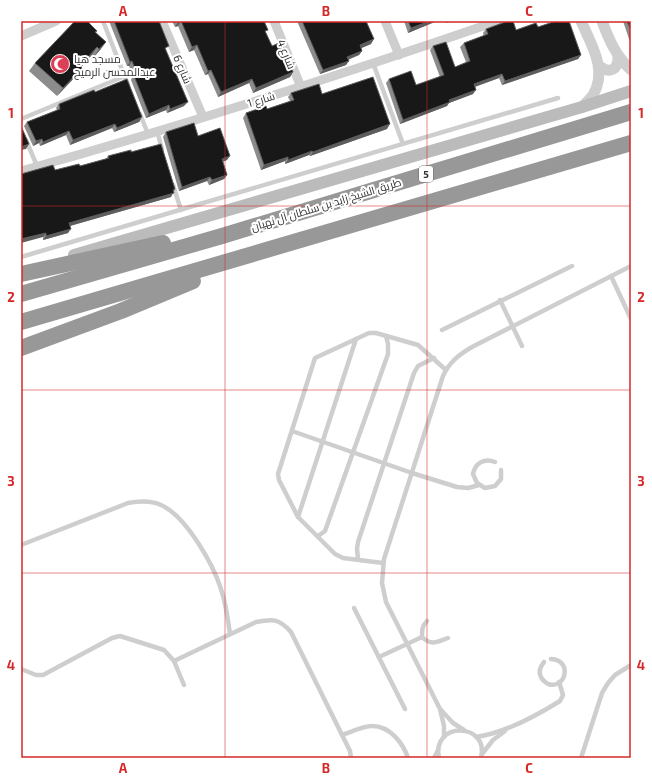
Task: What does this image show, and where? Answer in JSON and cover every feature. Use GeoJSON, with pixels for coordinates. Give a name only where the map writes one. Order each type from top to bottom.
{"type":"FeatureCollection","features":[{"type":"Feature","properties":{"kind":"highway","name":"طريق الشيخ زايد بن سلطان آل نهيان"},"geometry":{"type":"LineString","coordinates":[[21,294],[222,236],[631,112]]}},
{"type":"Feature","properties":{"kind":"highway"},"geometry":{"type":"LineString","coordinates":[[21,322],[631,143]]}},
{"type":"Feature","properties":{"kind":"highway"},"geometry":{"type":"LineString","coordinates":[[21,272],[186,238],[222,236]]}},
{"type":"Feature","properties":{"kind":"highway"},"geometry":{"type":"LineString","coordinates":[[21,348],[121,311],[268,250]]}},
{"type":"Feature","properties":{"kind":"main road"},"geometry":{"type":"LineString","coordinates":[[21,272],[582,107],[631,91]]}},
{"type":"Feature","properties":{"kind":"street"},"geometry":{"type":"LineString","coordinates":[[21,36],[56,21]]}},
{"type":"Feature","properties":{"kind":"street","name":"شارع 6"},"geometry":{"type":"LineString","coordinates":[[162,21],[203,117]]}},
{"type":"Feature","properties":{"kind":"street","name":"شارع 4"},"geometry":{"type":"LineString","coordinates":[[274,21],[301,87]]}},
{"type":"Feature","properties":{"kind":"street"},"geometry":{"type":"LineString","coordinates":[[385,21],[399,55]]}},
{"type":"Feature","properties":{"kind":"street","name":"شارع 1"},"geometry":{"type":"LineString","coordinates":[[21,171],[152,133],[301,87],[497,21]]}},
{"type":"Feature","properties":{"kind":"street"},"geometry":{"type":"LineString","coordinates":[[581,21],[599,66],[598,81],[593,95],[582,107]]}},
{"type":"Feature","properties":{"kind":"street"},"geometry":{"type":"LineString","coordinates":[[602,21],[618,57],[631,70]]}},
{"type":"Feature","properties":{"kind":"street"},"geometry":{"type":"LineString","coordinates":[[599,66],[604,70],[615,68],[618,63],[618,57]]}},
{"type":"Feature","properties":{"kind":"lane"},"geometry":{"type":"LineString","coordinates":[[103,21],[131,91]]}},
{"type":"Feature","properties":{"kind":"lane"},"geometry":{"type":"LineString","coordinates":[[373,63],[403,144]]}},
{"type":"Feature","properties":{"kind":"lane"},"geometry":{"type":"LineString","coordinates":[[21,118],[125,76]]}},
{"type":"Feature","properties":{"kind":"lane"},"geometry":{"type":"LineString","coordinates":[[21,257],[558,98]]}},
{"type":"Feature","properties":{"kind":"lane"},"geometry":{"type":"LineString","coordinates":[[136,105],[164,153]]}},
{"type":"Feature","properties":{"kind":"lane"},"geometry":{"type":"LineString","coordinates":[[24,134],[37,166]]}},
{"type":"Feature","properties":{"kind":"lane"},"geometry":{"type":"LineString","coordinates":[[172,181],[181,210]]}},
{"type":"Feature","properties":{"kind":"lane"},"geometry":{"type":"LineString","coordinates":[[442,330],[500,300],[572,266]]}},
{"type":"Feature","properties":{"kind":"lane"},"geometry":{"type":"LineString","coordinates":[[444,737],[444,726],[440,709],[386,602],[382,583],[383,563],[446,370],[456,358],[464,352],[631,266]]}},
{"type":"Feature","properties":{"kind":"lane"},"geometry":{"type":"LineString","coordinates":[[611,276],[631,319]]}},
{"type":"Feature","properties":{"kind":"lane"},"geometry":{"type":"LineString","coordinates":[[500,300],[522,346]]}},
{"type":"Feature","properties":{"kind":"lane"},"geometry":{"type":"LineString","coordinates":[[383,563],[343,558],[335,554],[298,517],[279,480],[278,474],[315,358],[369,333],[376,332],[418,345],[446,370]]}},
{"type":"Feature","properties":{"kind":"lane"},"geometry":{"type":"LineString","coordinates":[[318,536],[325,531],[388,354],[386,336]]}},
{"type":"Feature","properties":{"kind":"lane"},"geometry":{"type":"LineString","coordinates":[[298,517],[324,442],[356,339]]}},
{"type":"Feature","properties":{"kind":"lane"},"geometry":{"type":"LineString","coordinates":[[358,559],[358,542],[414,373],[418,366],[434,358]]}},
{"type":"Feature","properties":{"kind":"lane"},"geometry":{"type":"LineString","coordinates":[[292,431],[412,473],[457,487],[468,488],[479,485]]}},
{"type":"Feature","properties":{"kind":"lane"},"geometry":{"type":"LineString","coordinates":[[495,462],[488,460],[482,461],[475,468],[474,477],[479,485],[485,488],[495,486],[501,479],[501,470]]}},
{"type":"Feature","properties":{"kind":"lane"},"geometry":{"type":"LineString","coordinates":[[21,545],[128,503],[145,501],[162,506],[170,510],[186,527],[212,566],[221,588],[227,611],[230,634]]}},
{"type":"Feature","properties":{"kind":"lane"},"geometry":{"type":"LineString","coordinates":[[354,608],[405,709]]}},
{"type":"Feature","properties":{"kind":"lane"},"geometry":{"type":"LineString","coordinates":[[174,662],[256,622],[277,620],[285,625],[290,632],[342,735],[351,758]]}},
{"type":"Feature","properties":{"kind":"lane"},"geometry":{"type":"LineString","coordinates":[[427,620],[423,624],[422,637],[427,642],[433,643],[448,638]]}},
{"type":"Feature","properties":{"kind":"lane"},"geometry":{"type":"LineString","coordinates":[[21,670],[36,675],[43,675],[112,638],[120,636],[164,650],[174,662],[184,685]]}},
{"type":"Feature","properties":{"kind":"lane"},"geometry":{"type":"LineString","coordinates":[[379,657],[422,637]]}},
{"type":"Feature","properties":{"kind":"lane"},"geometry":{"type":"LineString","coordinates":[[544,662],[540,672],[542,679],[545,682],[552,684],[559,682],[564,677],[565,669],[561,663],[555,659],[551,659]]}},
{"type":"Feature","properties":{"kind":"lane"},"geometry":{"type":"LineString","coordinates":[[581,758],[602,693],[615,675],[631,665]]}},
{"type":"Feature","properties":{"kind":"lane"},"geometry":{"type":"LineString","coordinates":[[481,756],[493,740],[511,727],[560,701],[563,695],[559,682]]}},
{"type":"Feature","properties":{"kind":"lane"},"geometry":{"type":"LineString","coordinates":[[440,709],[453,723],[476,737],[482,748],[481,756]]}},
{"type":"Feature","properties":{"kind":"lane"},"geometry":{"type":"LineString","coordinates":[[342,735],[371,726],[380,727],[390,732],[401,741],[408,758]]}},
{"type":"Feature","properties":{"kind":"lane"},"geometry":{"type":"LineString","coordinates":[[476,737],[489,735],[511,727]]}},
{"type":"Feature","properties":{"kind":"lane"},"geometry":{"type":"LineString","coordinates":[[434,758],[444,737],[453,731],[464,730]]}},
{"type":"Feature","properties":{"kind":"lane"},"geometry":{"type":"LineString","coordinates":[[438,750],[440,758]]}},
{"type":"Feature","properties":{"kind":"building","name":"مسجد هيا عبدالمحسن الرميح"},"geometry":{"type":"Polygon","coordinates":[[[75,21],[87,21],[97,31],[95,32],[106,42],[99,49],[97,47],[80,66],[82,68],[63,88],[35,63],[75,21]]]}},
{"type":"Feature","properties":{"kind":"building"},"geometry":{"type":"Polygon","coordinates":[[[114,21],[159,21],[169,46],[165,48],[188,102],[170,109],[169,105],[149,114],[134,76],[137,74],[132,61],[130,62],[114,21]]]}},
{"type":"Feature","properties":{"kind":"building"},"geometry":{"type":"Polygon","coordinates":[[[181,21],[264,21],[268,30],[265,31],[272,46],[281,42],[293,72],[256,88],[252,79],[221,92],[211,70],[208,71],[197,45],[192,47],[181,21]]]}},
{"type":"Feature","properties":{"kind":"building"},"geometry":{"type":"Polygon","coordinates":[[[302,21],[366,21],[374,39],[360,45],[362,51],[347,57],[349,61],[323,70],[302,21]]]}},
{"type":"Feature","properties":{"kind":"building"},"geometry":{"type":"Polygon","coordinates":[[[408,21],[430,21],[411,28],[408,21]]]}},
{"type":"Feature","properties":{"kind":"building"},"geometry":{"type":"Polygon","coordinates":[[[508,21],[513,21],[516,30],[536,23],[538,27],[556,21],[569,21],[581,55],[505,81],[502,74],[474,84],[476,90],[449,100],[450,102],[403,120],[389,79],[411,71],[416,85],[444,75],[433,46],[446,42],[455,67],[470,61],[464,43],[488,34],[486,29],[508,21]]]}},
{"type":"Feature","properties":{"kind":"building"},"geometry":{"type":"Polygon","coordinates":[[[627,21],[631,21],[631,31],[627,21]]]}},
{"type":"Feature","properties":{"kind":"building"},"geometry":{"type":"Polygon","coordinates":[[[373,77],[390,124],[313,152],[312,151],[288,160],[288,157],[264,165],[246,113],[266,106],[267,109],[294,100],[291,93],[319,84],[322,94],[373,77]]]}},
{"type":"Feature","properties":{"kind":"building"},"geometry":{"type":"Polygon","coordinates":[[[127,79],[142,117],[117,128],[115,124],[73,140],[69,131],[43,142],[42,139],[36,141],[27,122],[60,109],[59,104],[127,79]]]}},
{"type":"Feature","properties":{"kind":"building"},"geometry":{"type":"Polygon","coordinates":[[[194,123],[198,136],[220,128],[230,156],[222,159],[227,175],[212,180],[210,177],[182,187],[166,132],[194,123]]]}},
{"type":"Feature","properties":{"kind":"building"},"geometry":{"type":"Polygon","coordinates":[[[21,126],[29,144],[21,147],[21,126]]]}},
{"type":"Feature","properties":{"kind":"building"},"geometry":{"type":"Polygon","coordinates":[[[161,144],[175,189],[173,190],[174,193],[69,223],[71,229],[46,236],[46,233],[21,239],[21,174],[53,165],[55,170],[79,164],[80,166],[109,158],[108,156],[161,144]]]}},
{"type":"Feature","properties":{"kind":"place","name":"مسجد هيا عبدالمحسن الرميح"},"geometry":{"type":"Point","coordinates":[60,64]}}]}
